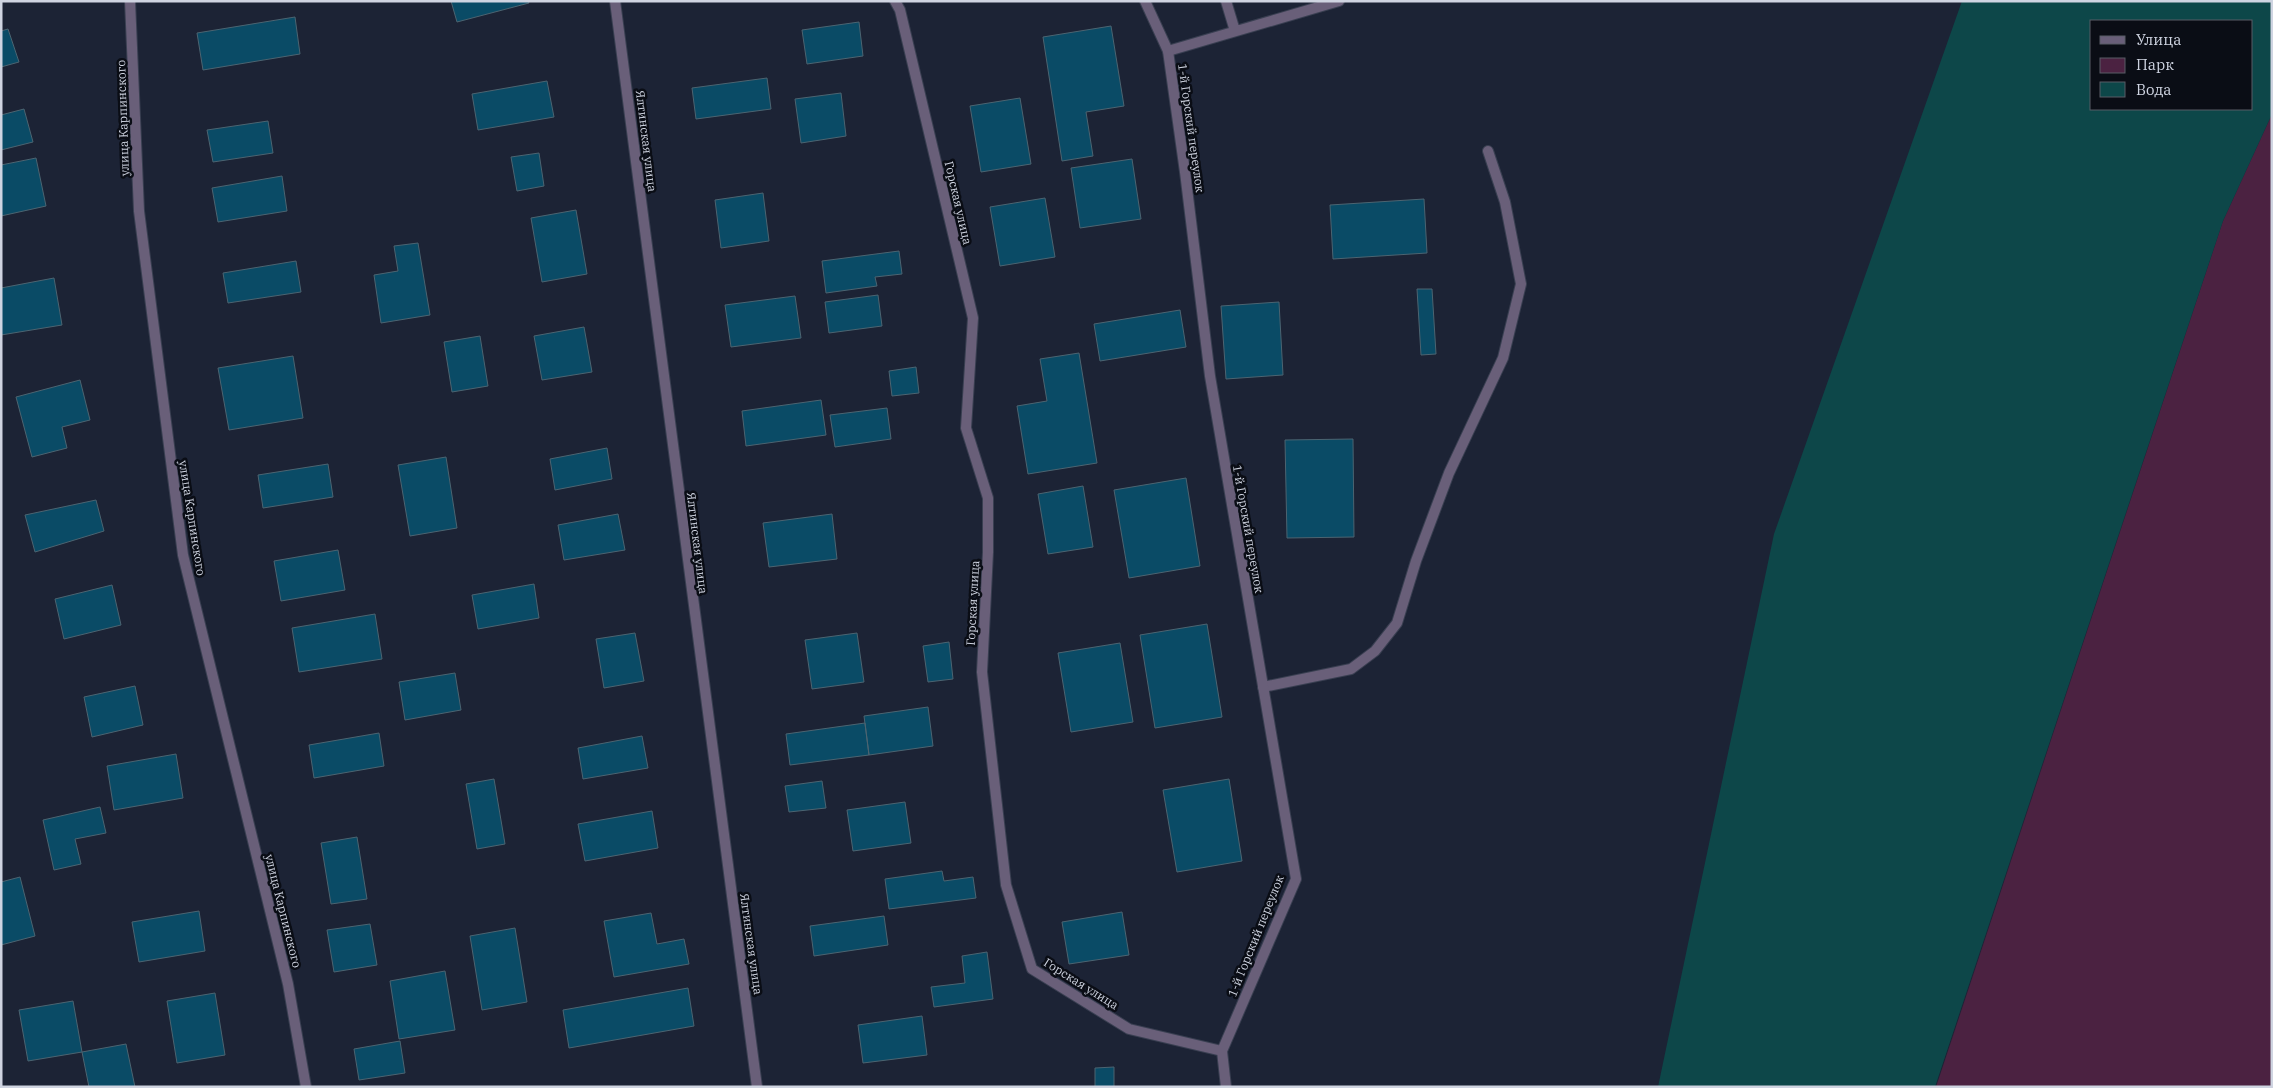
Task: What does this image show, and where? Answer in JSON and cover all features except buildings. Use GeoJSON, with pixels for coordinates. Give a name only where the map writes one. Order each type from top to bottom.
{"type":"FeatureCollection","features":[{"type":"Feature","properties":{"kind":"street","name":"улица Карпинского"},"geometry":{"type":"LineString","coordinates":[[130,1],[139,211],[183,555],[288,984],[306,1087]]}},
{"type":"Feature","properties":{"kind":"street","name":"Ялтинская улица"},"geometry":{"type":"LineString","coordinates":[[615,1],[757,1087]]}},
{"type":"Feature","properties":{"kind":"street","name":"Горская улица"},"geometry":{"type":"LineString","coordinates":[[895,1],[902,20],[973,318],[966,428],[988,498],[988,552],[982,672],[1006,885],[1032,969],[1129,1029],[1222,1051]]}},
{"type":"Feature","properties":{"kind":"street","name":"1-й Горский переулок"},"geometry":{"type":"LineString","coordinates":[[1145,1],[1168,51],[1210,376],[1296,879],[1222,1051]]}},
{"type":"Feature","properties":{"kind":"street"},"geometry":{"type":"LineString","coordinates":[[1226,1],[1235,31]]}},
{"type":"Feature","properties":{"kind":"street"},"geometry":{"type":"LineString","coordinates":[[1168,51],[1339,1]]}},
{"type":"Feature","properties":{"kind":"street"},"geometry":{"type":"LineString","coordinates":[[1263,687],[1351,669],[1375,652],[1398,623],[1416,561],[1449,473],[1503,358],[1521,284],[1505,202],[1488,151]]}},
{"type":"Feature","properties":{"kind":"street"},"geometry":{"type":"LineString","coordinates":[[1222,1051],[1226,1087]]}},
{"type":"Feature","properties":{"kind":"green space"},"geometry":{"type":"Polygon","coordinates":[[[2272,114],[2272,1087],[1936,1087],[2223,221],[2272,114]]]}},
{"type":"Feature","properties":{"kind":"water"},"geometry":{"type":"Polygon","coordinates":[[[1962,1],[2272,1],[2272,114],[2223,221],[1935,1087],[1658,1087],[1774,534],[1962,1]]]}}]}
